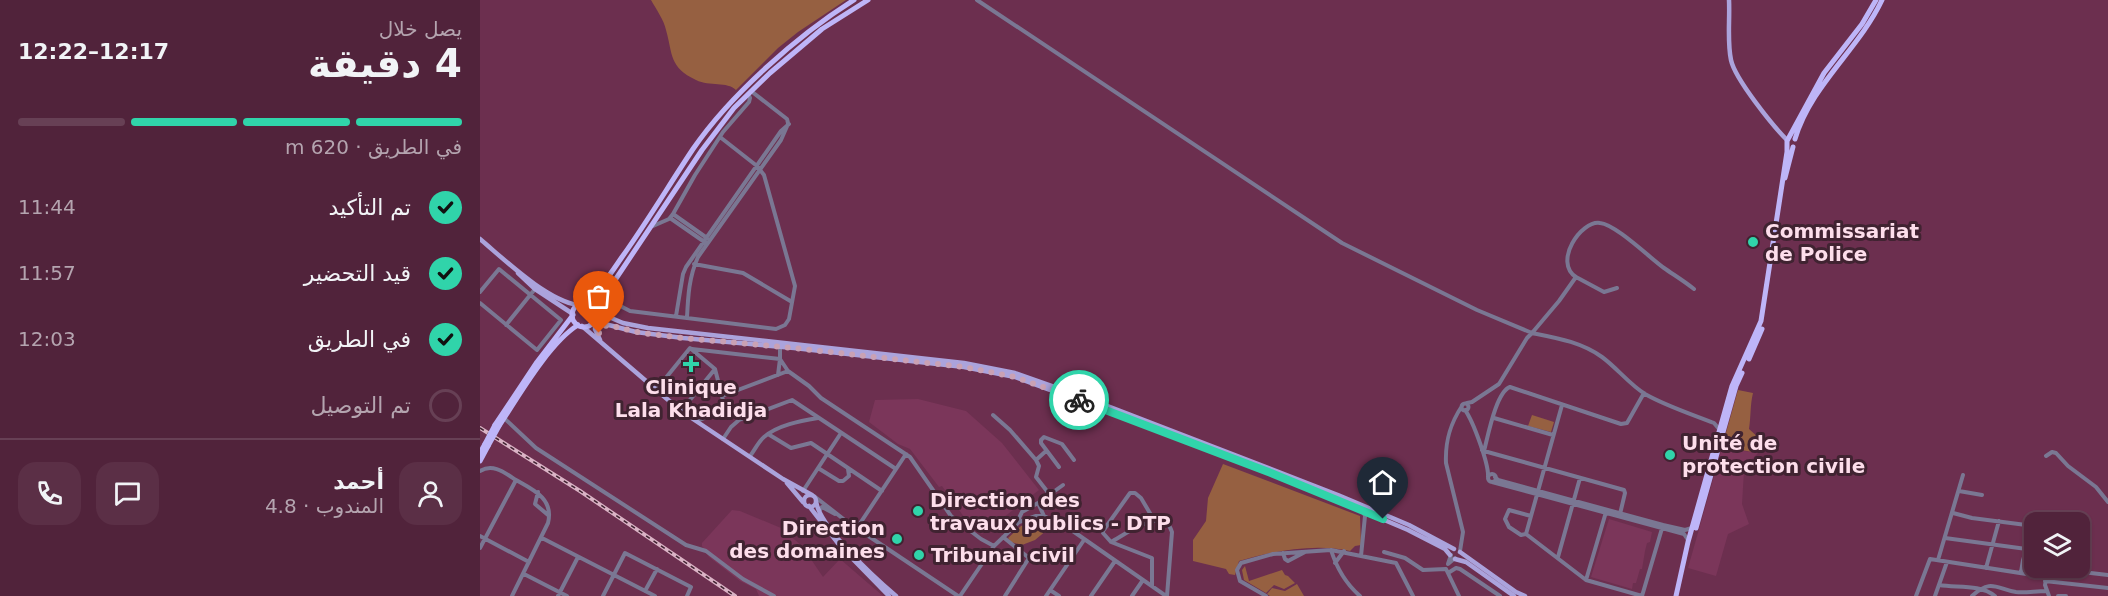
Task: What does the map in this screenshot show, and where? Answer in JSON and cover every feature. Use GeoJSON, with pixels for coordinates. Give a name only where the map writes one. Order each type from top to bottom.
{"type":"FeatureCollection","features":[{"type":"Feature","properties":{"kind":"highway"},"geometry":{"type":"LineString","coordinates":[[480,462],[497,426],[564,321],[573,315],[578,305],[586,304],[600,289],[694,148],[729,104],[809,31],[854,0]]}},
{"type":"Feature","properties":{"kind":"highway"},"geometry":{"type":"LineString","coordinates":[[503,417],[556,344],[569,330],[594,322],[595,311],[602,296],[713,134],[734,108],[750,95],[770,73],[822,29],[868,0]]}},
{"type":"Feature","properties":{"kind":"highway"},"geometry":{"type":"LineString","coordinates":[[1677,596],[1688,542],[1732,386],[1761,321],[1790,142],[1824,73],[1862,24],[1876,0]]}},
{"type":"Feature","properties":{"kind":"highway"},"geometry":{"type":"LineString","coordinates":[[1677,596],[1736,387],[1765,321],[1790,142],[1818,93],[1867,26],[1881,0]]}},
{"type":"Feature","properties":{"kind":"highway"},"geometry":{"type":"LineString","coordinates":[[586,304],[595,311]]}},
{"type":"Feature","properties":{"kind":"highway"},"geometry":{"type":"LineString","coordinates":[[573,315],[580,326]]}},
{"type":"Feature","properties":{"kind":"highway"},"geometry":{"type":"LineString","coordinates":[[480,453],[487,445]]}},
{"type":"Feature","properties":{"kind":"main road"},"geometry":{"type":"LineString","coordinates":[[1729,0],[1730,55],[1733,67],[1762,109],[1790,142]]}},
{"type":"Feature","properties":{"kind":"main road"},"geometry":{"type":"LineString","coordinates":[[480,239],[516,271],[555,296],[578,305]]}},
{"type":"Feature","properties":{"kind":"main road"},"geometry":{"type":"LineString","coordinates":[[516,271],[522,279],[573,315]]}},
{"type":"Feature","properties":{"kind":"main road"},"geometry":{"type":"LineString","coordinates":[[595,311],[617,321],[648,328],[964,363],[1015,373],[1092,400],[1409,525],[1457,550],[1518,595]]}},
{"type":"Feature","properties":{"kind":"main road"},"geometry":{"type":"LineString","coordinates":[[606,347],[597,333],[594,322],[652,334],[964,367],[1015,377],[1217,452],[1408,530],[1444,549],[1453,557],[1466,562],[1518,595]]}},
{"type":"Feature","properties":{"kind":"main road"},"geometry":{"type":"LineString","coordinates":[[601,340],[600,331],[608,325]]}},
{"type":"Feature","properties":{"kind":"main road"},"geometry":{"type":"LineString","coordinates":[[580,326],[681,411],[750,456],[813,503],[819,514],[852,554],[896,596]]}},
{"type":"Feature","properties":{"kind":"main road"},"geometry":{"type":"LineString","coordinates":[[783,479],[803,491],[841,547],[889,596]]}},
{"type":"Feature","properties":{"kind":"main road"},"geometry":{"type":"LineString","coordinates":[[1453,557],[1451,550],[1457,550]]}},
{"type":"Feature","properties":{"kind":"main road"},"geometry":{"type":"LineString","coordinates":[[1453,557],[1459,557],[1457,550]]}},
{"type":"Feature","properties":{"kind":"street"},"geometry":{"type":"LineString","coordinates":[[977,0],[1342,243],[1477,310],[1532,333],[1569,341],[1597,354],[1644,393],[1714,423],[1720,430]]}},
{"type":"Feature","properties":{"kind":"street"},"geometry":{"type":"LineString","coordinates":[[676,316],[683,274],[689,262],[781,140],[789,123],[787,119],[760,99],[750,95]]}},
{"type":"Feature","properties":{"kind":"street"},"geometry":{"type":"LineString","coordinates":[[750,95],[760,99]]}},
{"type":"Feature","properties":{"kind":"street"},"geometry":{"type":"LineString","coordinates":[[649,227],[671,216],[695,174],[750,95]]}},
{"type":"Feature","properties":{"kind":"street"},"geometry":{"type":"LineString","coordinates":[[602,296],[630,311],[776,329],[785,325],[789,319],[795,286],[764,175],[759,167],[720,137]]}},
{"type":"Feature","properties":{"kind":"street"},"geometry":{"type":"LineString","coordinates":[[671,216],[707,241]]}},
{"type":"Feature","properties":{"kind":"street"},"geometry":{"type":"LineString","coordinates":[[1617,288],[1604,292],[1569,271],[1566,262],[1570,247],[1592,223],[1599,222],[1606,225],[1642,248],[1694,289]]}},
{"type":"Feature","properties":{"kind":"street"},"geometry":{"type":"LineString","coordinates":[[687,318],[689,287],[695,264],[707,241]]}},
{"type":"Feature","properties":{"kind":"street"},"geometry":{"type":"LineString","coordinates":[[689,262],[743,273],[792,302]]}},
{"type":"Feature","properties":{"kind":"street"},"geometry":{"type":"LineString","coordinates":[[480,292],[499,269],[564,321],[537,350],[480,303]]}},
{"type":"Feature","properties":{"kind":"street"},"geometry":{"type":"LineString","coordinates":[[1457,550],[1462,545],[1463,532],[1446,463],[1450,427],[1454,417],[1499,384],[1527,338],[1559,301],[1576,276]]}},
{"type":"Feature","properties":{"kind":"street"},"geometry":{"type":"LineString","coordinates":[[506,325],[535,289]]}},
{"type":"Feature","properties":{"kind":"street"},"geometry":{"type":"LineString","coordinates":[[778,375],[780,347]]}},
{"type":"Feature","properties":{"kind":"street"},"geometry":{"type":"LineString","coordinates":[[690,348],[780,359],[788,371],[821,398],[906,454],[951,516],[994,546]]}},
{"type":"Feature","properties":{"kind":"street"},"geometry":{"type":"LineString","coordinates":[[656,390],[690,348]]}},
{"type":"Feature","properties":{"kind":"street"},"geometry":{"type":"LineString","coordinates":[[690,348],[715,369],[725,410],[697,422]]}},
{"type":"Feature","properties":{"kind":"street"},"geometry":{"type":"LineString","coordinates":[[681,411],[715,369]]}},
{"type":"Feature","properties":{"kind":"street"},"geometry":{"type":"LineString","coordinates":[[722,396],[788,371]]}},
{"type":"Feature","properties":{"kind":"street"},"geometry":{"type":"LineString","coordinates":[[1483,450],[1503,391],[1510,387],[1624,424],[1629,420],[1644,393]]}},
{"type":"Feature","properties":{"kind":"street"},"geometry":{"type":"LineString","coordinates":[[723,439],[739,420],[792,400],[896,469]]}},
{"type":"Feature","properties":{"kind":"street"},"geometry":{"type":"LineString","coordinates":[[1526,534],[1562,405]]}},
{"type":"Feature","properties":{"kind":"street"},"geometry":{"type":"LineString","coordinates":[[1466,408],[1483,450],[1489,481],[1538,493]]}},
{"type":"Feature","properties":{"kind":"street"},"geometry":{"type":"LineString","coordinates":[[993,415],[1010,430],[1036,460],[1039,466],[1036,477],[1050,495]]}},
{"type":"Feature","properties":{"kind":"street"},"geometry":{"type":"LineString","coordinates":[[503,417],[543,453],[686,545],[706,551],[743,579],[774,596]]}},
{"type":"Feature","properties":{"kind":"street"},"geometry":{"type":"LineString","coordinates":[[750,456],[768,434],[791,424],[819,418]]}},
{"type":"Feature","properties":{"kind":"street"},"geometry":{"type":"LineString","coordinates":[[1494,418],[1554,435]]}},
{"type":"Feature","properties":{"kind":"street"},"geometry":{"type":"LineString","coordinates":[[1714,423],[1723,418]]}},
{"type":"Feature","properties":{"kind":"street"},"geometry":{"type":"LineString","coordinates":[[803,491],[841,433]]}},
{"type":"Feature","properties":{"kind":"street"},"geometry":{"type":"LineString","coordinates":[[768,434],[791,448],[811,443],[882,491]]}},
{"type":"Feature","properties":{"kind":"street"},"geometry":{"type":"LineString","coordinates":[[1059,467],[1040,442],[1044,437],[1062,444],[1074,460]]}},
{"type":"Feature","properties":{"kind":"street"},"geometry":{"type":"LineString","coordinates":[[1483,450],[1624,490],[1620,515]]}},
{"type":"Feature","properties":{"kind":"street"},"geometry":{"type":"LineString","coordinates":[[1036,460],[1046,451]]}},
{"type":"Feature","properties":{"kind":"street"},"geometry":{"type":"LineString","coordinates":[[2046,456],[2052,452],[2056,453],[2068,466],[2096,487],[2108,502]]}},
{"type":"Feature","properties":{"kind":"street"},"geometry":{"type":"LineString","coordinates":[[857,528],[906,454]]}},
{"type":"Feature","properties":{"kind":"street"},"geometry":{"type":"LineString","coordinates":[[818,468],[839,481],[849,476],[848,468]]}},
{"type":"Feature","properties":{"kind":"street"},"geometry":{"type":"LineString","coordinates":[[481,469],[496,469],[538,492],[547,503],[549,515],[542,538],[512,596]]}},
{"type":"Feature","properties":{"kind":"street"},"geometry":{"type":"LineString","coordinates":[[1488,470],[1498,480],[1684,534],[1688,542]]}},
{"type":"Feature","properties":{"kind":"street"},"geometry":{"type":"LineString","coordinates":[[1488,477],[1494,475]]}},
{"type":"Feature","properties":{"kind":"street"},"geometry":{"type":"LineString","coordinates":[[1492,482],[1494,475]]}},
{"type":"Feature","properties":{"kind":"street"},"geometry":{"type":"LineString","coordinates":[[1938,561],[1963,476]]}},
{"type":"Feature","properties":{"kind":"street"},"geometry":{"type":"LineString","coordinates":[[1558,558],[1580,478]]}},
{"type":"Feature","properties":{"kind":"street"},"geometry":{"type":"LineString","coordinates":[[480,548],[482,538],[516,480]]}},
{"type":"Feature","properties":{"kind":"street"},"geometry":{"type":"LineString","coordinates":[[813,503],[857,528],[959,596],[994,546],[1015,525],[1023,512],[1063,485]]}},
{"type":"Feature","properties":{"kind":"street"},"geometry":{"type":"LineString","coordinates":[[1959,491],[1982,495]]}},
{"type":"Feature","properties":{"kind":"street"},"geometry":{"type":"LineString","coordinates":[[538,492],[535,504],[549,515]]}},
{"type":"Feature","properties":{"kind":"street"},"geometry":{"type":"LineString","coordinates":[[1152,586],[1154,561],[1152,558],[1111,542],[1103,531],[1130,493],[1135,493],[1141,498],[1154,520]]}},
{"type":"Feature","properties":{"kind":"street"},"geometry":{"type":"LineString","coordinates":[[813,503],[846,521]]}},
{"type":"Feature","properties":{"kind":"street"},"geometry":{"type":"LineString","coordinates":[[1038,503],[1044,516]]}},
{"type":"Feature","properties":{"kind":"street"},"geometry":{"type":"LineString","coordinates":[[1531,516],[1509,510],[1505,519],[1509,527],[1521,535],[1526,534],[1586,580],[1642,596],[1662,527]]}},
{"type":"Feature","properties":{"kind":"street"},"geometry":{"type":"LineString","coordinates":[[1586,580],[1606,512]]}},
{"type":"Feature","properties":{"kind":"street"},"geometry":{"type":"LineString","coordinates":[[1361,556],[1366,513]]}},
{"type":"Feature","properties":{"kind":"street"},"geometry":{"type":"LineString","coordinates":[[1953,513],[1972,518],[2024,525]]}},
{"type":"Feature","properties":{"kind":"street"},"geometry":{"type":"LineString","coordinates":[[1015,525],[1027,519],[1044,516],[1067,527],[1167,596],[1172,529],[1165,521],[1154,520],[1111,542]]}},
{"type":"Feature","properties":{"kind":"street"},"geometry":{"type":"LineString","coordinates":[[1986,568],[1999,521]]}},
{"type":"Feature","properties":{"kind":"street"},"geometry":{"type":"LineString","coordinates":[[1662,527],[1685,530],[1692,527]]}},
{"type":"Feature","properties":{"kind":"street"},"geometry":{"type":"LineString","coordinates":[[1003,537],[1029,558],[1005,596]]}},
{"type":"Feature","properties":{"kind":"street"},"geometry":{"type":"LineString","coordinates":[[482,538],[530,562]]}},
{"type":"Feature","properties":{"kind":"street"},"geometry":{"type":"LineString","coordinates":[[542,538],[655,596]]}},
{"type":"Feature","properties":{"kind":"street"},"geometry":{"type":"LineString","coordinates":[[1945,538],[2024,549]]}},
{"type":"Feature","properties":{"kind":"street"},"geometry":{"type":"LineString","coordinates":[[1046,596],[1084,539]]}},
{"type":"Feature","properties":{"kind":"street"},"geometry":{"type":"LineString","coordinates":[[1266,596],[1240,581],[1238,568],[1244,561],[1283,553],[1331,550],[1396,563],[1413,596]]}},
{"type":"Feature","properties":{"kind":"street"},"geometry":{"type":"LineString","coordinates":[[1331,550],[1334,563],[1345,580],[1360,596]]}},
{"type":"Feature","properties":{"kind":"street"},"geometry":{"type":"LineString","coordinates":[[1283,553],[1285,560],[1288,561],[1307,551]]}},
{"type":"Feature","properties":{"kind":"street"},"geometry":{"type":"LineString","coordinates":[[1334,563],[1344,551]]}},
{"type":"Feature","properties":{"kind":"street"},"geometry":{"type":"LineString","coordinates":[[1384,552],[1405,558],[1424,570],[1460,569],[1500,596]]}},
{"type":"Feature","properties":{"kind":"street"},"geometry":{"type":"LineString","coordinates":[[603,596],[625,553],[691,587],[687,596]]}},
{"type":"Feature","properties":{"kind":"street"},"geometry":{"type":"LineString","coordinates":[[559,594],[578,557]]}},
{"type":"Feature","properties":{"kind":"street"},"geometry":{"type":"LineString","coordinates":[[1453,557],[1448,564],[1447,571],[1459,596]]}},
{"type":"Feature","properties":{"kind":"street"},"geometry":{"type":"LineString","coordinates":[[1916,596],[1930,559],[2021,572],[2046,579],[2108,588]]}},
{"type":"Feature","properties":{"kind":"street"},"geometry":{"type":"LineString","coordinates":[[2021,572],[2024,560]]}},
{"type":"Feature","properties":{"kind":"street"},"geometry":{"type":"LineString","coordinates":[[1091,596],[1115,561]]}},
{"type":"Feature","properties":{"kind":"street"},"geometry":{"type":"LineString","coordinates":[[1935,596],[1947,562]]}},
{"type":"Feature","properties":{"kind":"street"},"geometry":{"type":"LineString","coordinates":[[645,591],[657,569]]}},
{"type":"Feature","properties":{"kind":"street"},"geometry":{"type":"LineString","coordinates":[[2090,573],[2108,575]]}},
{"type":"Feature","properties":{"kind":"street"},"geometry":{"type":"LineString","coordinates":[[524,574],[559,594],[567,596]]}},
{"type":"Feature","properties":{"kind":"street"},"geometry":{"type":"LineString","coordinates":[[2046,579],[2046,591],[2049,596]]}},
{"type":"Feature","properties":{"kind":"street"},"geometry":{"type":"LineString","coordinates":[[1132,596],[1143,580]]}},
{"type":"Feature","properties":{"kind":"street"},"geometry":{"type":"LineString","coordinates":[[1939,585],[1981,589],[1995,596]]}},
{"type":"Feature","properties":{"kind":"street"},"geometry":{"type":"LineString","coordinates":[[1972,596],[1988,585],[1995,585],[2017,594],[2046,591]]}},
{"type":"Feature","properties":{"kind":"street"},"geometry":{"type":"LineString","coordinates":[[1050,590],[1059,596]]}},
{"type":"Feature","properties":{"kind":"street"},"geometry":{"type":"LineString","coordinates":[[2058,596],[2066,596]]}},
{"type":"Feature","properties":{"kind":"shaded area"},"geometry":{"type":"Polygon","coordinates":[[[651,0],[846,0],[778,48],[736,90],[728,86],[696,80],[676,65],[664,22],[651,0]]]}},
{"type":"Feature","properties":{"kind":"shaded area"},"geometry":{"type":"Polygon","coordinates":[[[1738,390],[1753,393],[1749,429],[1761,440],[1753,452],[1722,447],[1738,390]]]}},
{"type":"Feature","properties":{"kind":"shaded area"},"geometry":{"type":"Polygon","coordinates":[[[918,399],[966,411],[1002,443],[1039,490],[982,534],[969,524],[942,486],[939,487],[910,449],[898,444],[869,422],[875,400],[918,399]]]}},
{"type":"Feature","properties":{"kind":"shaded area"},"geometry":{"type":"Polygon","coordinates":[[[1532,415],[1554,422],[1551,432],[1528,426],[1532,415]]]}},
{"type":"Feature","properties":{"kind":"shaded area"},"geometry":{"type":"Polygon","coordinates":[[[1722,448],[1758,453],[1746,465],[1744,471],[1742,504],[1749,524],[1728,534],[1716,576],[1688,568],[1722,448]]]}},
{"type":"Feature","properties":{"kind":"shaded area"},"geometry":{"type":"Polygon","coordinates":[[[1223,464],[1360,516],[1361,545],[1355,546],[1350,551],[1308,548],[1266,554],[1239,561],[1235,575],[1229,574],[1226,569],[1193,561],[1193,540],[1206,521],[1208,498],[1223,464]]]}},
{"type":"Feature","properties":{"kind":"shaded area"},"geometry":{"type":"Polygon","coordinates":[[[732,510],[740,511],[781,528],[802,546],[823,577],[840,559],[883,596],[759,596],[756,589],[740,581],[709,557],[702,546],[702,543],[732,510]]]}},
{"type":"Feature","properties":{"kind":"shaded area"},"geometry":{"type":"Polygon","coordinates":[[[1609,519],[1652,532],[1650,542],[1647,543],[1642,569],[1632,589],[1591,577],[1609,519]]]}},
{"type":"Feature","properties":{"kind":"shaded area"},"geometry":{"type":"Polygon","coordinates":[[[1033,521],[1053,525],[1035,540],[1022,545],[1011,542],[1008,538],[1021,526],[1033,521]]]}},
{"type":"Feature","properties":{"kind":"shaded area"},"geometry":{"type":"Polygon","coordinates":[[[1245,566],[1249,581],[1282,570],[1295,583],[1284,589],[1274,585],[1266,593],[1244,580],[1242,570],[1245,566]]]}},
{"type":"Feature","properties":{"kind":"shaded area"},"geometry":{"type":"Polygon","coordinates":[[[1297,584],[1304,596],[1270,596],[1267,594],[1272,588],[1285,591],[1297,584]]]}},
{"type":"Feature","properties":{"kind":"railway"},"geometry":{"type":"LineString","coordinates":[[480,428],[580,491],[735,596]]}},
{"type":"Feature","properties":{"kind":"way so far"},"geometry":{"type":"LineString","coordinates":[[599,333],[602,327],[608,325],[642,333],[683,338],[964,367],[1015,377],[1079,400]]}},
{"type":"Feature","properties":{"kind":"place","name":"Commissariat de Police"},"geometry":{"type":"Point","coordinates":[1753,242]}},
{"type":"Feature","properties":{"kind":"place","name":"Clinique Lala Khadidja"},"geometry":{"type":"Point","coordinates":[691,364]}},
{"type":"Feature","properties":{"kind":"place","name":"Unité de protection civile"},"geometry":{"type":"Point","coordinates":[1670,455]}},
{"type":"Feature","properties":{"kind":"place","name":"Direction des travaux publics - DTP"},"geometry":{"type":"Point","coordinates":[918,511]}},
{"type":"Feature","properties":{"kind":"place","name":"Direction des domaines"},"geometry":{"type":"Point","coordinates":[897,539]}},
{"type":"Feature","properties":{"kind":"place","name":"Tribunal civil"},"geometry":{"type":"Point","coordinates":[919,555]}},
{"type":"Feature","properties":{"kind":"route"},"geometry":{"type":"LineString","coordinates":[[1079,400],[1271,473],[1383,519]]}}]}
